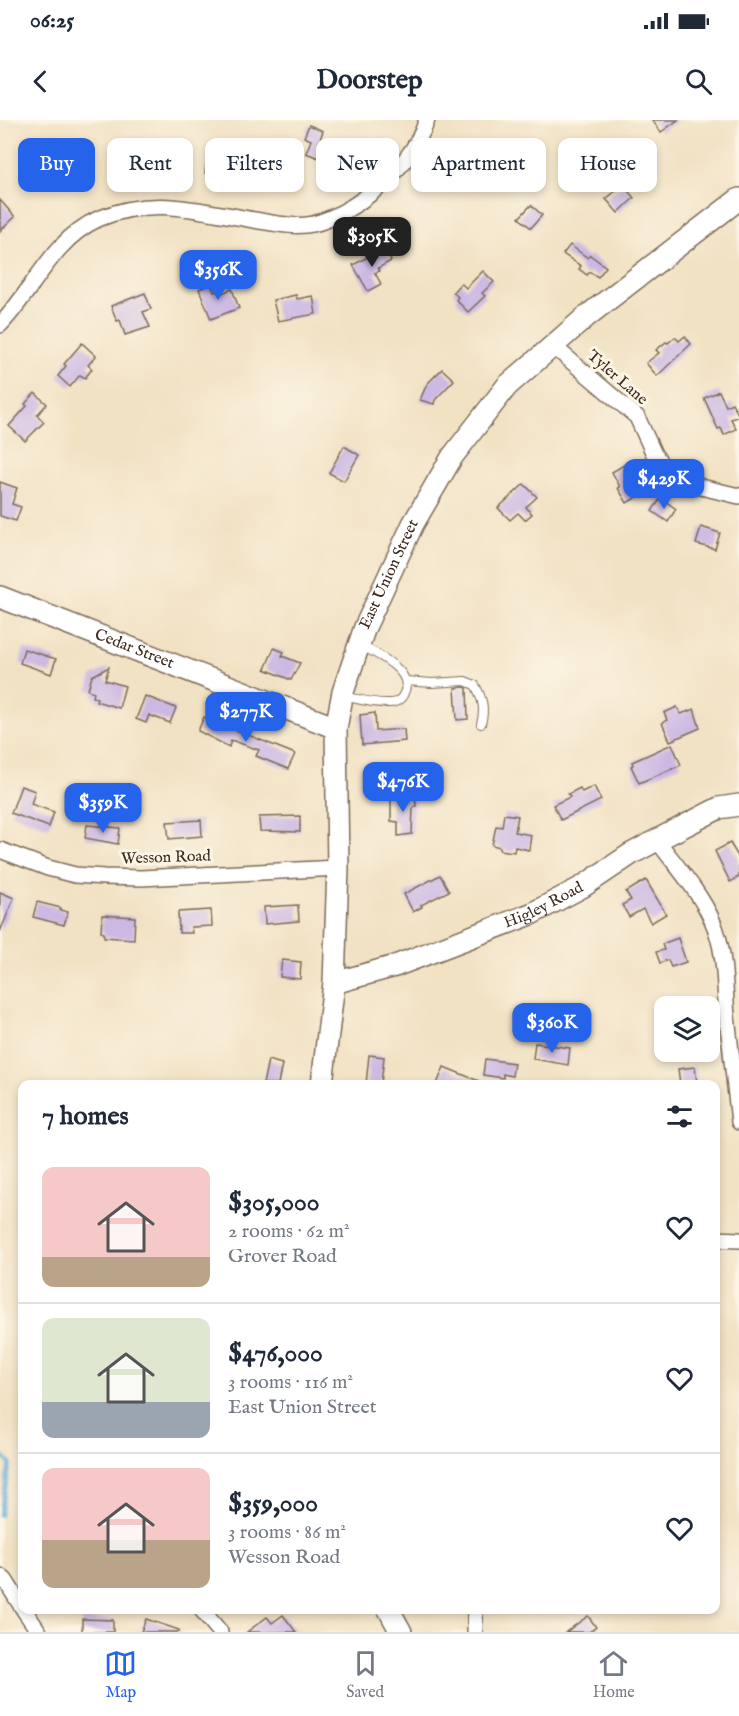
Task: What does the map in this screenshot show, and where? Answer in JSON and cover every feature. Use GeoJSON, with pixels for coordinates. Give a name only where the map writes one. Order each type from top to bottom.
{"type":"FeatureCollection","features":[{"type":"Feature","properties":{"kind":"street"},"geometry":{"type":"LineString","coordinates":[[0,325],[53,256],[77,232],[98,220],[135,208],[156,205],[282,225],[312,224],[323,221],[363,200],[385,180],[412,153],[427,120]]}},
{"type":"Feature","properties":{"kind":"street","name":"East Union Street"},"geometry":{"type":"LineString","coordinates":[[322,1080],[334,982],[338,868],[336,728],[359,644],[413,524],[452,457],[507,386],[552,345],[651,265],[739,199]]}},
{"type":"Feature","properties":{"kind":"street","name":"Tyler Lane"},"geometry":{"type":"LineString","coordinates":[[552,345],[637,417],[654,454],[670,473],[701,487],[739,496]]}},
{"type":"Feature","properties":{"kind":"street","name":"Cedar Street"},"geometry":{"type":"LineString","coordinates":[[0,597],[336,728]]}},
{"type":"Feature","properties":{"kind":"street","name":"Higley Road"},"geometry":{"type":"LineString","coordinates":[[334,982],[396,966],[531,914],[582,887],[631,854],[657,840],[719,808],[739,804]]}},
{"type":"Feature","properties":{"kind":"street"},"geometry":{"type":"LineString","coordinates":[[657,840],[690,883],[712,920],[720,942],[725,970],[727,1013],[739,1122]]}},
{"type":"Feature","properties":{"kind":"street","name":"Wesson Road"},"geometry":{"type":"LineString","coordinates":[[0,850],[66,872],[104,877],[153,877],[338,868]]}},
{"type":"Feature","properties":{"kind":"street"},"geometry":{"type":"LineString","coordinates":[[720,1239],[739,1240]]}},
{"type":"Feature","properties":{"kind":"street"},"geometry":{"type":"LineString","coordinates":[[2,1578],[18,1584]]}},
{"type":"Feature","properties":{"kind":"street"},"geometry":{"type":"LineString","coordinates":[[2,1578],[18,1601]]}},
{"type":"Feature","properties":{"kind":"street"},"geometry":{"type":"LineString","coordinates":[[27,1614],[39,1632]]}},
{"type":"Feature","properties":{"kind":"street"},"geometry":{"type":"LineString","coordinates":[[205,1614],[220,1632]]}},
{"type":"Feature","properties":{"kind":"street"},"geometry":{"type":"LineString","coordinates":[[391,1614],[401,1632]]}},
{"type":"Feature","properties":{"kind":"street"},"geometry":{"type":"LineString","coordinates":[[475,1614],[475,1632]]}},
{"type":"Feature","properties":{"kind":"lane"},"geometry":{"type":"LineString","coordinates":[[343,696],[389,703],[398,702],[405,692],[402,673],[393,664],[359,644]]}},
{"type":"Feature","properties":{"kind":"lane"},"geometry":{"type":"LineString","coordinates":[[405,681],[432,684],[465,681],[475,685],[482,699],[484,712],[481,724]]}},
{"type":"Feature","properties":{"kind":"building"},"geometry":{"type":"Polygon","coordinates":[[[652,120],[678,120],[661,132],[652,120]]]}},
{"type":"Feature","properties":{"kind":"building"},"geometry":{"type":"Polygon","coordinates":[[[309,125],[323,131],[320,138],[316,138],[316,157],[306,153],[311,140],[304,137],[309,125]]]}},
{"type":"Feature","properties":{"kind":"building"},"geometry":{"type":"Polygon","coordinates":[[[614,192],[629,192],[634,198],[618,213],[606,199],[614,192]]]}},
{"type":"Feature","properties":{"kind":"building"},"geometry":{"type":"Polygon","coordinates":[[[0,200],[15,217],[0,231],[0,200]]]}},
{"type":"Feature","properties":{"kind":"building"},"geometry":{"type":"Polygon","coordinates":[[[531,205],[542,215],[531,228],[519,218],[531,205]]]}},
{"type":"Feature","properties":{"kind":"building"},"geometry":{"type":"Polygon","coordinates":[[[570,245],[588,258],[590,255],[606,267],[598,277],[590,272],[587,275],[579,269],[581,266],[563,254],[570,245]]]}},
{"type":"Feature","properties":{"kind":"building"},"geometry":{"type":"Polygon","coordinates":[[[384,248],[391,261],[378,268],[380,271],[375,273],[381,284],[368,291],[353,265],[384,248]]]}},
{"type":"Feature","properties":{"kind":"building"},"geometry":{"type":"Polygon","coordinates":[[[483,271],[494,282],[482,293],[485,296],[468,312],[456,300],[458,297],[453,292],[461,283],[466,288],[483,271]]]}},
{"type":"Feature","properties":{"kind":"building"},"geometry":{"type":"Polygon","coordinates":[[[211,284],[214,292],[220,290],[222,293],[232,289],[239,308],[211,319],[199,289],[211,284]]]}},
{"type":"Feature","properties":{"kind":"building"},"geometry":{"type":"Polygon","coordinates":[[[145,293],[151,309],[143,312],[150,327],[125,335],[120,320],[117,321],[111,306],[145,293]]]}},
{"type":"Feature","properties":{"kind":"building"},"geometry":{"type":"Polygon","coordinates":[[[296,295],[297,299],[313,296],[316,314],[278,321],[273,300],[296,295]]]}},
{"type":"Feature","properties":{"kind":"building"},"geometry":{"type":"Polygon","coordinates":[[[685,336],[691,344],[657,376],[646,363],[659,353],[656,350],[666,342],[668,343],[675,337],[679,341],[685,336]]]}},
{"type":"Feature","properties":{"kind":"building"},"geometry":{"type":"Polygon","coordinates":[[[82,343],[96,356],[88,365],[92,369],[85,378],[80,375],[70,387],[58,376],[66,366],[64,364],[82,343]]]}},
{"type":"Feature","properties":{"kind":"building"},"geometry":{"type":"Polygon","coordinates":[[[442,369],[454,380],[434,404],[420,400],[427,384],[442,369]]]}},
{"type":"Feature","properties":{"kind":"building"},"geometry":{"type":"Polygon","coordinates":[[[719,391],[726,406],[732,403],[739,416],[731,419],[736,429],[724,435],[721,428],[718,429],[704,398],[719,391]]]}},
{"type":"Feature","properties":{"kind":"building"},"geometry":{"type":"Polygon","coordinates":[[[35,393],[47,404],[37,415],[44,422],[25,441],[9,426],[35,393]]]}},
{"type":"Feature","properties":{"kind":"building"},"geometry":{"type":"Polygon","coordinates":[[[344,446],[359,455],[344,481],[329,473],[344,446]]]}},
{"type":"Feature","properties":{"kind":"building"},"geometry":{"type":"Polygon","coordinates":[[[629,462],[637,475],[633,478],[642,494],[627,503],[612,472],[629,462]]]}},
{"type":"Feature","properties":{"kind":"building"},"geometry":{"type":"Polygon","coordinates":[[[0,482],[17,488],[12,504],[21,507],[16,521],[0,516],[0,482]]]}},
{"type":"Feature","properties":{"kind":"building"},"geometry":{"type":"Polygon","coordinates":[[[524,484],[537,497],[526,507],[532,514],[525,520],[518,513],[510,520],[498,508],[524,484]]]}},
{"type":"Feature","properties":{"kind":"building"},"geometry":{"type":"Polygon","coordinates":[[[661,498],[676,509],[668,522],[652,511],[661,498]]]}},
{"type":"Feature","properties":{"kind":"building"},"geometry":{"type":"Polygon","coordinates":[[[701,527],[720,533],[715,549],[696,544],[701,527]]]}},
{"type":"Feature","properties":{"kind":"building"},"geometry":{"type":"Polygon","coordinates":[[[274,648],[284,652],[282,656],[300,663],[291,680],[265,669],[274,648]]]}},
{"type":"Feature","properties":{"kind":"building"},"geometry":{"type":"Polygon","coordinates":[[[24,649],[56,659],[51,674],[20,663],[24,649]]]}},
{"type":"Feature","properties":{"kind":"building"},"geometry":{"type":"Polygon","coordinates":[[[109,667],[105,680],[125,686],[119,708],[96,701],[97,698],[93,697],[94,692],[88,690],[92,676],[109,667]]]}},
{"type":"Feature","properties":{"kind":"building"},"geometry":{"type":"Polygon","coordinates":[[[455,688],[467,688],[468,719],[457,720],[455,688]]]}},
{"type":"Feature","properties":{"kind":"building"},"geometry":{"type":"Polygon","coordinates":[[[145,696],[176,708],[170,723],[149,715],[146,723],[136,719],[145,696]]]}},
{"type":"Feature","properties":{"kind":"building"},"geometry":{"type":"Polygon","coordinates":[[[677,707],[681,714],[694,709],[700,728],[670,741],[662,723],[667,720],[664,713],[677,707]]]}},
{"type":"Feature","properties":{"kind":"building"},"geometry":{"type":"Polygon","coordinates":[[[375,713],[376,731],[404,729],[405,741],[362,745],[360,715],[375,713]]]}},
{"type":"Feature","properties":{"kind":"building"},"geometry":{"type":"Polygon","coordinates":[[[204,717],[295,754],[288,769],[256,756],[259,750],[231,740],[229,747],[198,731],[204,717]]]}},
{"type":"Feature","properties":{"kind":"building"},"geometry":{"type":"Polygon","coordinates":[[[672,744],[681,765],[639,783],[631,766],[632,762],[672,744]]]}},
{"type":"Feature","properties":{"kind":"building"},"geometry":{"type":"Polygon","coordinates":[[[21,786],[35,791],[31,804],[54,812],[49,827],[11,813],[21,786]]]}},
{"type":"Feature","properties":{"kind":"building"},"geometry":{"type":"Polygon","coordinates":[[[594,786],[601,800],[561,820],[553,805],[570,797],[568,794],[580,788],[582,792],[594,786]]]}},
{"type":"Feature","properties":{"kind":"building"},"geometry":{"type":"Polygon","coordinates":[[[415,794],[416,806],[413,807],[412,834],[398,836],[398,822],[391,821],[391,798],[415,794]]]}},
{"type":"Feature","properties":{"kind":"building"},"geometry":{"type":"Polygon","coordinates":[[[504,814],[518,816],[515,832],[531,835],[529,850],[515,847],[514,852],[500,850],[500,847],[492,845],[496,826],[502,827],[504,814]]]}},
{"type":"Feature","properties":{"kind":"building"},"geometry":{"type":"Polygon","coordinates":[[[300,816],[300,832],[260,831],[259,817],[300,816]]]}},
{"type":"Feature","properties":{"kind":"building"},"geometry":{"type":"Polygon","coordinates":[[[201,820],[202,836],[169,839],[167,822],[201,820]]]}},
{"type":"Feature","properties":{"kind":"building"},"geometry":{"type":"Polygon","coordinates":[[[87,825],[120,828],[118,844],[85,838],[87,825]]]}},
{"type":"Feature","properties":{"kind":"building"},"geometry":{"type":"Polygon","coordinates":[[[730,843],[739,858],[739,877],[730,882],[715,851],[730,843]]]}},
{"type":"Feature","properties":{"kind":"building"},"geometry":{"type":"Polygon","coordinates":[[[440,875],[449,891],[421,905],[422,907],[413,912],[404,894],[440,875]]]}},
{"type":"Feature","properties":{"kind":"building"},"geometry":{"type":"Polygon","coordinates":[[[646,880],[666,914],[651,923],[643,909],[629,917],[622,905],[631,900],[626,892],[646,880]]]}},
{"type":"Feature","properties":{"kind":"building"},"geometry":{"type":"Polygon","coordinates":[[[0,892],[14,898],[0,932],[0,892]]]}},
{"type":"Feature","properties":{"kind":"building"},"geometry":{"type":"Polygon","coordinates":[[[37,902],[68,912],[64,925],[33,917],[37,902]]]}},
{"type":"Feature","properties":{"kind":"building"},"geometry":{"type":"Polygon","coordinates":[[[298,905],[299,921],[265,924],[264,907],[298,905]]]}},
{"type":"Feature","properties":{"kind":"building"},"geometry":{"type":"Polygon","coordinates":[[[211,910],[212,926],[191,927],[192,933],[179,933],[178,912],[211,910]]]}},
{"type":"Feature","properties":{"kind":"building"},"geometry":{"type":"Polygon","coordinates":[[[102,915],[135,917],[134,939],[104,937],[104,933],[101,932],[102,915]]]}},
{"type":"Feature","properties":{"kind":"building"},"geometry":{"type":"Polygon","coordinates":[[[678,938],[686,962],[671,967],[668,960],[660,963],[656,952],[664,950],[662,944],[678,938]]]}},
{"type":"Feature","properties":{"kind":"building"},"geometry":{"type":"Polygon","coordinates":[[[282,960],[301,962],[300,979],[280,977],[282,960]]]}},
{"type":"Feature","properties":{"kind":"building"},"geometry":{"type":"Polygon","coordinates":[[[535,1043],[570,1048],[568,1065],[533,1059],[535,1043]]]}},
{"type":"Feature","properties":{"kind":"building"},"geometry":{"type":"Polygon","coordinates":[[[369,1055],[384,1057],[381,1080],[366,1080],[369,1055]]]}},
{"type":"Feature","properties":{"kind":"building"},"geometry":{"type":"Polygon","coordinates":[[[485,1059],[514,1063],[512,1076],[503,1074],[503,1078],[483,1075],[485,1059]]]}},
{"type":"Feature","properties":{"kind":"building"},"geometry":{"type":"Polygon","coordinates":[[[268,1060],[282,1064],[279,1080],[264,1080],[268,1060]]]}},
{"type":"Feature","properties":{"kind":"building"},"geometry":{"type":"Polygon","coordinates":[[[444,1067],[476,1080],[439,1080],[444,1067]]]}},
{"type":"Feature","properties":{"kind":"building"},"geometry":{"type":"Polygon","coordinates":[[[695,1067],[697,1080],[679,1080],[678,1069],[695,1067]]]}},
{"type":"Feature","properties":{"kind":"building"},"geometry":{"type":"Polygon","coordinates":[[[283,1615],[296,1632],[247,1632],[267,1617],[272,1623],[283,1615]]]}},
{"type":"Feature","properties":{"kind":"building"},"geometry":{"type":"Polygon","coordinates":[[[588,1616],[596,1627],[589,1632],[566,1632],[588,1616]]]}},
{"type":"Feature","properties":{"kind":"building"},"geometry":{"type":"Polygon","coordinates":[[[82,1619],[113,1620],[113,1632],[82,1632],[82,1619]]]}},
{"type":"Feature","properties":{"kind":"building"},"geometry":{"type":"Polygon","coordinates":[[[146,1619],[179,1630],[179,1632],[141,1632],[146,1619]]]}},
{"type":"Feature","properties":{"kind":"waterway"},"geometry":{"type":"LineString","coordinates":[[0,1452],[10,1464],[0,1515]]}}]}
